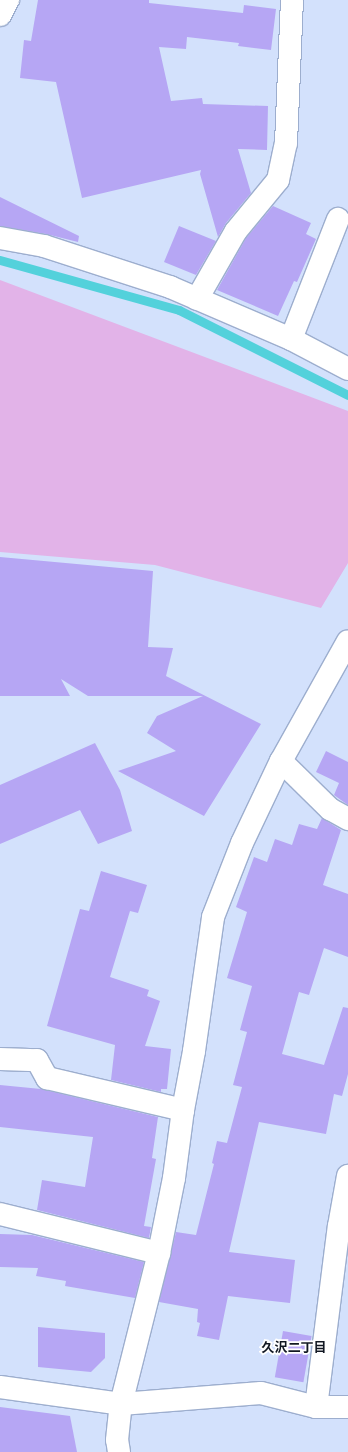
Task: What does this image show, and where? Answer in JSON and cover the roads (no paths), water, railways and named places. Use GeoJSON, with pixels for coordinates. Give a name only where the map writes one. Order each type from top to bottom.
{"type":"FeatureCollection","features":[{"type":"Feature","properties":{"kind":"street"},"geometry":{"type":"LineString","coordinates":[[0,16],[8,0]]}},
{"type":"Feature","properties":{"kind":"street"},"geometry":{"type":"LineString","coordinates":[[197,298],[236,231],[278,180],[286,143],[292,0]]}},
{"type":"Feature","properties":{"kind":"street"},"geometry":{"type":"LineString","coordinates":[[291,339],[338,219]]}},
{"type":"Feature","properties":{"kind":"street"},"geometry":{"type":"LineString","coordinates":[[0,238],[44,246],[170,287],[291,339],[348,369]]}},
{"type":"Feature","properties":{"kind":"street"},"geometry":{"type":"LineString","coordinates":[[119,1452],[117,1440],[121,1404],[159,1253],[174,1178],[182,1110],[194,1051],[213,917],[242,843],[281,762],[348,641]]}},
{"type":"Feature","properties":{"kind":"street"},"geometry":{"type":"LineString","coordinates":[[281,762],[330,809],[348,819]]}},
{"type":"Feature","properties":{"kind":"street"},"geometry":{"type":"LineString","coordinates":[[0,1059],[37,1060],[47,1078],[182,1110]]}},
{"type":"Feature","properties":{"kind":"street"},"geometry":{"type":"LineString","coordinates":[[316,1407],[339,1226],[348,1176]]}},
{"type":"Feature","properties":{"kind":"street"},"geometry":{"type":"LineString","coordinates":[[0,1214],[159,1253]]}},
{"type":"Feature","properties":{"kind":"street"},"geometry":{"type":"LineString","coordinates":[[0,1387],[121,1404],[261,1393],[316,1407],[348,1407]]}},
{"type":"Feature","properties":{"kind":"waterway"},"geometry":{"type":"LineString","coordinates":[[0,260],[179,310],[348,395]]}},
{"type":"Feature","properties":{"kind":"district","name":"久沢二丁目"},"geometry":{"type":"Point","coordinates":[294,1347]}}]}
